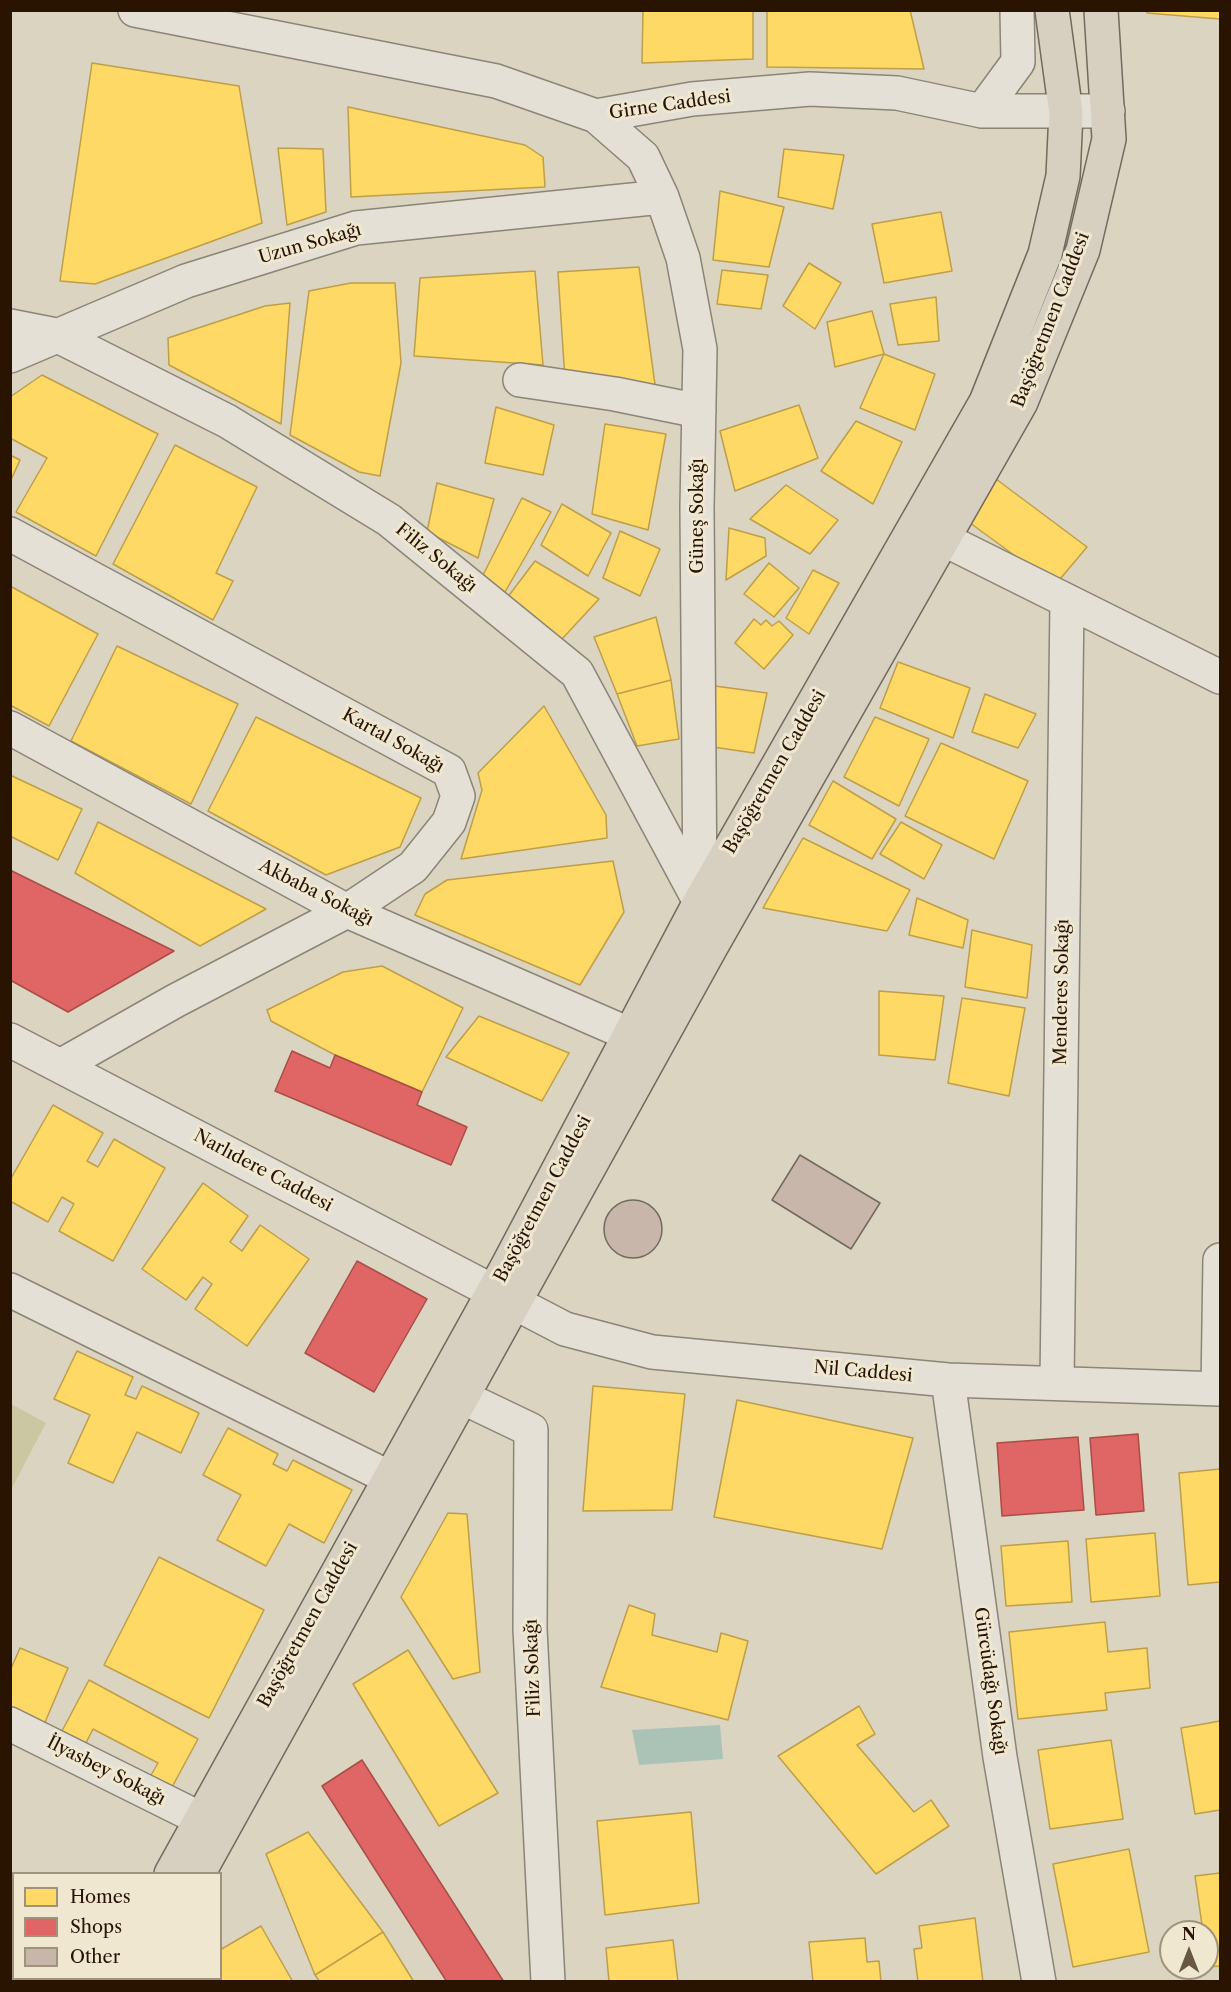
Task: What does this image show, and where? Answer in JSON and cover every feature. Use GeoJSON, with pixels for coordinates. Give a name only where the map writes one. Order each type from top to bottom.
{"type":"FeatureCollection","features":[{"type":"Feature","properties":{"kind":"main road","name":"Başöğretmen Caddesi"},"geometry":{"type":"LineString","coordinates":[[172,1872],[390,1478],[504,1297],[712,945],[929,534],[986,402],[1045,254],[1063,176],[1066,113],[1052,10]]}},
{"type":"Feature","properties":{"kind":"main road","name":"Başöğretmen Caddesi"},"geometry":{"type":"LineString","coordinates":[[199,1872],[462,1397],[504,1297],[631,1035],[700,902],[929,534],[1022,402],[1083,250],[1109,138],[1101,10]]}},
{"type":"Feature","properties":{"kind":"street","name":"Girne Caddesi"},"geometry":{"type":"LineString","coordinates":[[135,10],[496,81],[596,116],[692,99],[810,89],[897,93],[982,111],[1066,113],[1108,111]]}},
{"type":"Feature","properties":{"kind":"street"},"geometry":{"type":"LineString","coordinates":[[982,111],[1018,62],[1019,17],[1017,10]]}},
{"type":"Feature","properties":{"kind":"street","name":"Güneş Sokağı"},"geometry":{"type":"LineString","coordinates":[[596,116],[643,157],[662,197],[683,258],[700,349],[700,902],[712,945]]}},
{"type":"Feature","properties":{"kind":"street","name":"Uzun Sokağı"},"geometry":{"type":"LineString","coordinates":[[10,356],[186,281],[356,228],[662,197]]}},
{"type":"Feature","properties":{"kind":"street","name":"Filiz Sokağı"},"geometry":{"type":"LineString","coordinates":[[10,326],[56,335],[227,421],[389,520],[576,673],[700,902]]}},
{"type":"Feature","properties":{"kind":"street"},"geometry":{"type":"LineString","coordinates":[[520,380],[615,394],[699,411]]}},
{"type":"Feature","properties":{"kind":"street","name":"Kartal Sokağı"},"geometry":{"type":"LineString","coordinates":[[10,534],[449,771],[458,796],[449,822],[413,867],[347,911],[175,1001],[62,1065]]}},
{"type":"Feature","properties":{"kind":"street"},"geometry":{"type":"LineString","coordinates":[[929,534],[1221,677]]}},
{"type":"Feature","properties":{"kind":"street","name":"Menderes Sokağı"},"geometry":{"type":"LineString","coordinates":[[1058,1382],[1067,602]]}},
{"type":"Feature","properties":{"kind":"street","name":"Akbaba Sokağı"},"geometry":{"type":"LineString","coordinates":[[10,728],[347,911],[631,1035]]}},
{"type":"Feature","properties":{"kind":"street","name":"Narlıdere Caddesi"},"geometry":{"type":"LineString","coordinates":[[12,1041],[504,1297]]}},
{"type":"Feature","properties":{"kind":"street"},"geometry":{"type":"LineString","coordinates":[[1219,1389],[1221,1260]]}},
{"type":"Feature","properties":{"kind":"street"},"geometry":{"type":"LineString","coordinates":[[10,1290],[390,1478]]}},
{"type":"Feature","properties":{"kind":"street","name":"Nil Caddesi"},"geometry":{"type":"LineString","coordinates":[[504,1297],[565,1329],[652,1352],[948,1380],[1219,1389]]}},
{"type":"Feature","properties":{"kind":"street","name":"Gürcüdağı Sokağı"},"geometry":{"type":"LineString","coordinates":[[948,1380],[1000,1757],[1040,1982]]}},
{"type":"Feature","properties":{"kind":"street","name":"Filiz Sokağı"},"geometry":{"type":"LineString","coordinates":[[462,1397],[531,1430],[530,1629],[548,1982]]}},
{"type":"Feature","properties":{"kind":"street","name":"İlyasbey Sokağı"},"geometry":{"type":"LineString","coordinates":[[10,1724],[201,1819]]}},
{"type":"Feature","properties":{"kind":"green space"},"geometry":{"type":"Polygon","coordinates":[[[11,1404],[46,1423],[11,1490],[11,1404]]]}},
{"type":"Feature","properties":{"kind":"shaded area"},"geometry":{"type":"Polygon","coordinates":[[[720,1725],[723,1759],[639,1765],[632,1730],[720,1725]]]}},
{"type":"Feature","properties":{"kind":"building: Homes"},"geometry":{"type":"Polygon","coordinates":[[[643,10],[753,10],[753,59],[642,63],[643,10]]]}},
{"type":"Feature","properties":{"kind":"building: Homes"},"geometry":{"type":"Polygon","coordinates":[[[767,10],[910,10],[924,69],[767,67],[767,10]]]}},
{"type":"Feature","properties":{"kind":"building: Homes"},"geometry":{"type":"Polygon","coordinates":[[[1147,10],[1220,10],[1220,19],[1147,13],[1147,10]]]}},
{"type":"Feature","properties":{"kind":"building: Homes"},"geometry":{"type":"Polygon","coordinates":[[[92,63],[239,86],[262,223],[95,284],[60,281],[92,63]]]}},
{"type":"Feature","properties":{"kind":"building: Homes"},"geometry":{"type":"Polygon","coordinates":[[[348,107],[525,145],[543,157],[545,187],[351,197],[348,107]]]}},
{"type":"Feature","properties":{"kind":"building: Homes"},"geometry":{"type":"Polygon","coordinates":[[[278,148],[323,149],[326,212],[287,225],[278,148]]]}},
{"type":"Feature","properties":{"kind":"building: Homes"},"geometry":{"type":"Polygon","coordinates":[[[784,149],[844,155],[833,209],[778,197],[784,149]]]}},
{"type":"Feature","properties":{"kind":"building: Homes"},"geometry":{"type":"Polygon","coordinates":[[[720,191],[784,207],[769,267],[713,260],[720,191]]]}},
{"type":"Feature","properties":{"kind":"building: Homes"},"geometry":{"type":"Polygon","coordinates":[[[941,212],[952,271],[884,283],[872,224],[941,212]]]}},
{"type":"Feature","properties":{"kind":"building: Homes"},"geometry":{"type":"Polygon","coordinates":[[[809,263],[841,283],[815,329],[783,306],[809,263]]]}},
{"type":"Feature","properties":{"kind":"building: Homes"},"geometry":{"type":"Polygon","coordinates":[[[639,267],[656,392],[565,380],[558,272],[639,267]]]}},
{"type":"Feature","properties":{"kind":"building: Homes"},"geometry":{"type":"Polygon","coordinates":[[[722,270],[768,275],[761,309],[717,304],[722,270]]]}},
{"type":"Feature","properties":{"kind":"building: Homes"},"geometry":{"type":"Polygon","coordinates":[[[535,271],[543,365],[414,356],[420,278],[535,271]]]}},
{"type":"Feature","properties":{"kind":"building: Homes"},"geometry":{"type":"Polygon","coordinates":[[[351,283],[395,283],[401,363],[380,476],[359,472],[290,435],[309,291],[351,283]]]}},
{"type":"Feature","properties":{"kind":"building: Homes"},"geometry":{"type":"Polygon","coordinates":[[[936,297],[939,341],[898,345],[890,304],[936,297]]]}},
{"type":"Feature","properties":{"kind":"building: Homes"},"geometry":{"type":"Polygon","coordinates":[[[290,303],[281,424],[169,365],[168,338],[265,306],[290,303]]]}},
{"type":"Feature","properties":{"kind":"building: Homes"},"geometry":{"type":"Polygon","coordinates":[[[872,311],[884,354],[835,367],[827,322],[872,311]]]}},
{"type":"Feature","properties":{"kind":"building: Homes"},"geometry":{"type":"Polygon","coordinates":[[[884,354],[935,374],[915,430],[860,408],[884,354]]]}},
{"type":"Feature","properties":{"kind":"building: Homes"},"geometry":{"type":"Polygon","coordinates":[[[42,375],[158,434],[96,556],[16,512],[47,458],[10,438],[10,397],[42,375]]]}},
{"type":"Feature","properties":{"kind":"building: Homes"},"geometry":{"type":"Polygon","coordinates":[[[799,405],[818,458],[735,491],[720,431],[799,405]]]}},
{"type":"Feature","properties":{"kind":"building: Homes"},"geometry":{"type":"Polygon","coordinates":[[[496,407],[554,425],[543,475],[485,463],[496,407]]]}},
{"type":"Feature","properties":{"kind":"building: Homes"},"geometry":{"type":"Polygon","coordinates":[[[856,421],[902,442],[873,504],[821,471],[856,421]]]}},
{"type":"Feature","properties":{"kind":"building: Homes"},"geometry":{"type":"Polygon","coordinates":[[[605,424],[666,434],[648,530],[592,514],[605,424]]]}},
{"type":"Feature","properties":{"kind":"building: Homes"},"geometry":{"type":"Polygon","coordinates":[[[175,445],[257,487],[216,573],[233,581],[213,620],[113,564],[175,445]]]}},
{"type":"Feature","properties":{"kind":"building: Homes"},"geometry":{"type":"Polygon","coordinates":[[[10,455],[20,460],[10,482],[10,455]]]}},
{"type":"Feature","properties":{"kind":"building: Homes"},"geometry":{"type":"Polygon","coordinates":[[[996,479],[1087,547],[1055,585],[966,520],[996,479]]]}},
{"type":"Feature","properties":{"kind":"building: Homes"},"geometry":{"type":"Polygon","coordinates":[[[437,483],[494,499],[478,558],[427,532],[437,483]]]}},
{"type":"Feature","properties":{"kind":"building: Homes"},"geometry":{"type":"Polygon","coordinates":[[[786,485],[838,520],[810,554],[750,519],[786,485]]]}},
{"type":"Feature","properties":{"kind":"building: Homes"},"geometry":{"type":"Polygon","coordinates":[[[522,498],[551,512],[505,592],[482,577],[522,498]]]}},
{"type":"Feature","properties":{"kind":"building: Homes"},"geometry":{"type":"Polygon","coordinates":[[[562,504],[611,533],[588,576],[541,545],[562,504]]]}},
{"type":"Feature","properties":{"kind":"building: Homes"},"geometry":{"type":"Polygon","coordinates":[[[729,528],[765,538],[766,556],[726,580],[729,528]]]}},
{"type":"Feature","properties":{"kind":"building: Homes"},"geometry":{"type":"Polygon","coordinates":[[[620,531],[660,549],[640,596],[603,578],[620,531]]]}},
{"type":"Feature","properties":{"kind":"building: Homes"},"geometry":{"type":"Polygon","coordinates":[[[535,561],[599,599],[562,639],[507,598],[535,561]]]}},
{"type":"Feature","properties":{"kind":"building: Homes"},"geometry":{"type":"Polygon","coordinates":[[[769,563],[799,588],[774,617],[744,594],[769,563]]]}},
{"type":"Feature","properties":{"kind":"building: Homes"},"geometry":{"type":"Polygon","coordinates":[[[813,570],[839,583],[809,634],[786,618],[813,570]]]}},
{"type":"Feature","properties":{"kind":"building: Homes"},"geometry":{"type":"Polygon","coordinates":[[[10,586],[98,634],[49,726],[10,705],[10,586]]]}},
{"type":"Feature","properties":{"kind":"building: Homes"},"geometry":{"type":"Polygon","coordinates":[[[656,617],[671,680],[617,694],[594,637],[656,617]]]}},
{"type":"Feature","properties":{"kind":"building: Homes"},"geometry":{"type":"Polygon","coordinates":[[[754,619],[761,625],[766,620],[772,626],[779,621],[793,635],[764,669],[735,643],[754,619]]]}},
{"type":"Feature","properties":{"kind":"building: Homes"},"geometry":{"type":"Polygon","coordinates":[[[117,646],[238,704],[191,804],[71,741],[117,646]]]}},
{"type":"Feature","properties":{"kind":"building: Homes"},"geometry":{"type":"Polygon","coordinates":[[[898,662],[970,688],[953,738],[880,708],[898,662]]]}},
{"type":"Feature","properties":{"kind":"building: Homes"},"geometry":{"type":"Polygon","coordinates":[[[671,680],[679,739],[637,746],[617,694],[671,680]]]}},
{"type":"Feature","properties":{"kind":"building: Homes"},"geometry":{"type":"Polygon","coordinates":[[[715,686],[767,693],[754,753],[713,747],[715,686]]]}},
{"type":"Feature","properties":{"kind":"building: Homes"},"geometry":{"type":"Polygon","coordinates":[[[985,694],[1036,714],[1018,748],[972,732],[985,694]]]}},
{"type":"Feature","properties":{"kind":"building: Homes"},"geometry":{"type":"Polygon","coordinates":[[[544,706],[606,815],[607,838],[461,859],[482,790],[478,773],[544,706]]]}},
{"type":"Feature","properties":{"kind":"building: Homes"},"geometry":{"type":"Polygon","coordinates":[[[256,717],[421,798],[400,847],[326,875],[208,811],[256,717]]]}},
{"type":"Feature","properties":{"kind":"building: Homes"},"geometry":{"type":"Polygon","coordinates":[[[875,717],[929,739],[899,806],[844,777],[875,717]]]}},
{"type":"Feature","properties":{"kind":"building: Homes"},"geometry":{"type":"Polygon","coordinates":[[[941,743],[1028,781],[994,859],[905,816],[941,743]]]}},
{"type":"Feature","properties":{"kind":"building: Homes"},"geometry":{"type":"Polygon","coordinates":[[[10,775],[82,809],[58,860],[10,836],[10,775]]]}},
{"type":"Feature","properties":{"kind":"building: Homes"},"geometry":{"type":"Polygon","coordinates":[[[833,781],[896,819],[872,859],[809,825],[833,781]]]}},
{"type":"Feature","properties":{"kind":"building: Homes"},"geometry":{"type":"Polygon","coordinates":[[[98,822],[266,909],[200,946],[75,873],[98,822]]]}},
{"type":"Feature","properties":{"kind":"building: Homes"},"geometry":{"type":"Polygon","coordinates":[[[901,822],[942,845],[924,879],[880,854],[901,822]]]}},
{"type":"Feature","properties":{"kind":"building: Homes"},"geometry":{"type":"Polygon","coordinates":[[[803,838],[910,890],[887,931],[763,908],[803,838]]]}},
{"type":"Feature","properties":{"kind":"building: Homes"},"geometry":{"type":"Polygon","coordinates":[[[613,861],[624,912],[580,985],[415,915],[425,894],[447,880],[613,861]]]}},
{"type":"Feature","properties":{"kind":"building: Homes"},"geometry":{"type":"Polygon","coordinates":[[[917,898],[968,920],[963,948],[909,935],[917,898]]]}},
{"type":"Feature","properties":{"kind":"building: Homes"},"geometry":{"type":"Polygon","coordinates":[[[972,930],[1032,945],[1027,998],[965,987],[972,930]]]}},
{"type":"Feature","properties":{"kind":"building: Homes"},"geometry":{"type":"Polygon","coordinates":[[[382,966],[463,1008],[422,1092],[335,1055],[271,1021],[267,1010],[343,972],[382,966]]]}},
{"type":"Feature","properties":{"kind":"building: Homes"},"geometry":{"type":"Polygon","coordinates":[[[879,991],[944,996],[935,1060],[879,1055],[879,991]]]}},
{"type":"Feature","properties":{"kind":"building: Homes"},"geometry":{"type":"Polygon","coordinates":[[[962,998],[1025,1008],[1009,1096],[948,1083],[962,998]]]}},
{"type":"Feature","properties":{"kind":"building: Homes"},"geometry":{"type":"Polygon","coordinates":[[[479,1016],[569,1053],[542,1101],[446,1057],[479,1016]]]}},
{"type":"Feature","properties":{"kind":"building: Homes"},"geometry":{"type":"Polygon","coordinates":[[[53,1105],[103,1133],[87,1161],[98,1167],[114,1139],[165,1168],[113,1261],[59,1231],[74,1204],[62,1197],[48,1222],[10,1201],[10,1180],[53,1105]]]}},
{"type":"Feature","properties":{"kind":"building: Homes"},"geometry":{"type":"Polygon","coordinates":[[[203,1183],[248,1216],[230,1242],[242,1251],[260,1225],[309,1259],[247,1346],[195,1309],[212,1284],[203,1277],[186,1300],[142,1269],[203,1183]]]}},
{"type":"Feature","properties":{"kind":"building: Homes"},"geometry":{"type":"Polygon","coordinates":[[[77,1351],[133,1377],[125,1395],[136,1399],[142,1386],[199,1413],[181,1453],[137,1432],[113,1483],[68,1463],[90,1415],[54,1399],[77,1351]]]}},
{"type":"Feature","properties":{"kind":"building: Homes"},"geometry":{"type":"Polygon","coordinates":[[[593,1386],[685,1394],[672,1510],[583,1511],[593,1386]]]}},
{"type":"Feature","properties":{"kind":"building: Homes"},"geometry":{"type":"Polygon","coordinates":[[[737,1400],[913,1438],[882,1549],[714,1517],[737,1400]]]}},
{"type":"Feature","properties":{"kind":"building: Homes"},"geometry":{"type":"Polygon","coordinates":[[[228,1428],[278,1454],[273,1464],[287,1471],[293,1460],[352,1490],[324,1543],[289,1524],[266,1566],[217,1540],[241,1495],[203,1475],[228,1428]]]}},
{"type":"Feature","properties":{"kind":"building: Homes"},"geometry":{"type":"Polygon","coordinates":[[[1220,1469],[1220,1582],[1188,1585],[1179,1473],[1220,1469]]]}},
{"type":"Feature","properties":{"kind":"building: Homes"},"geometry":{"type":"Polygon","coordinates":[[[448,1513],[467,1514],[480,1672],[453,1679],[401,1597],[448,1513]]]}},
{"type":"Feature","properties":{"kind":"building: Homes"},"geometry":{"type":"Polygon","coordinates":[[[1155,1533],[1160,1596],[1091,1602],[1086,1539],[1155,1533]]]}},
{"type":"Feature","properties":{"kind":"building: Homes"},"geometry":{"type":"Polygon","coordinates":[[[1068,1541],[1072,1602],[1006,1606],[1001,1546],[1068,1541]]]}},
{"type":"Feature","properties":{"kind":"building: Homes"},"geometry":{"type":"Polygon","coordinates":[[[159,1557],[264,1610],[209,1718],[104,1665],[159,1557]]]}},
{"type":"Feature","properties":{"kind":"building: Homes"},"geometry":{"type":"Polygon","coordinates":[[[629,1605],[655,1614],[652,1635],[717,1652],[721,1633],[748,1641],[728,1720],[601,1687],[629,1605]]]}},
{"type":"Feature","properties":{"kind":"building: Homes"},"geometry":{"type":"Polygon","coordinates":[[[1105,1622],[1108,1652],[1147,1648],[1150,1688],[1105,1693],[1107,1710],[1018,1719],[1009,1632],[1105,1622]]]}},
{"type":"Feature","properties":{"kind":"building: Homes"},"geometry":{"type":"Polygon","coordinates":[[[20,1648],[68,1668],[43,1727],[10,1713],[10,1671],[20,1648]]]}},
{"type":"Feature","properties":{"kind":"building: Homes"},"geometry":{"type":"Polygon","coordinates":[[[408,1650],[498,1793],[439,1826],[353,1684],[408,1650]]]}},
{"type":"Feature","properties":{"kind":"building: Homes"},"geometry":{"type":"Polygon","coordinates":[[[89,1680],[198,1739],[171,1789],[150,1777],[158,1763],[93,1729],[86,1743],[62,1731],[89,1680]]]}},
{"type":"Feature","properties":{"kind":"building: Homes"},"geometry":{"type":"Polygon","coordinates":[[[859,1706],[875,1734],[857,1745],[914,1812],[931,1800],[949,1826],[876,1874],[778,1756],[859,1706]]]}},
{"type":"Feature","properties":{"kind":"building: Homes"},"geometry":{"type":"Polygon","coordinates":[[[1220,1721],[1220,1810],[1195,1814],[1181,1728],[1220,1721]]]}},
{"type":"Feature","properties":{"kind":"building: Homes"},"geometry":{"type":"Polygon","coordinates":[[[1111,1740],[1123,1819],[1050,1829],[1038,1750],[1111,1740]]]}},
{"type":"Feature","properties":{"kind":"building: Homes"},"geometry":{"type":"Polygon","coordinates":[[[691,1812],[699,1903],[605,1915],[597,1821],[691,1812]]]}},
{"type":"Feature","properties":{"kind":"building: Homes"},"geometry":{"type":"Polygon","coordinates":[[[308,1832],[383,1932],[315,1975],[266,1854],[308,1832]]]}},
{"type":"Feature","properties":{"kind":"building: Homes"},"geometry":{"type":"Polygon","coordinates":[[[1129,1849],[1149,1952],[1073,1967],[1053,1864],[1129,1849]]]}},
{"type":"Feature","properties":{"kind":"building: Homes"},"geometry":{"type":"Polygon","coordinates":[[[1220,1873],[1220,1966],[1219,1920],[1201,1920],[1195,1876],[1220,1873]]]}},
{"type":"Feature","properties":{"kind":"building: Homes"},"geometry":{"type":"Polygon","coordinates":[[[975,1918],[983,1982],[918,1982],[914,1949],[922,1948],[919,1926],[975,1918]]]}},
{"type":"Feature","properties":{"kind":"building: Homes"},"geometry":{"type":"Polygon","coordinates":[[[261,1926],[293,1982],[216,1982],[215,1980],[222,1980],[222,1949],[261,1926]]]}},
{"type":"Feature","properties":{"kind":"building: Homes"},"geometry":{"type":"Polygon","coordinates":[[[383,1932],[414,1982],[320,1982],[315,1975],[383,1932]]]}},
{"type":"Feature","properties":{"kind":"building: Homes"},"geometry":{"type":"Polygon","coordinates":[[[865,1938],[867,1962],[879,1961],[881,1982],[813,1982],[809,1942],[865,1938]]]}},
{"type":"Feature","properties":{"kind":"building: Homes"},"geometry":{"type":"Polygon","coordinates":[[[673,1940],[678,1982],[609,1982],[606,1948],[673,1940]]]}},
{"type":"Feature","properties":{"kind":"building: Homes"},"geometry":{"type":"Polygon","coordinates":[[[34,1980],[80,1980],[80,1982],[36,1982],[34,1980]]]}},
{"type":"Feature","properties":{"kind":"building: Shops"},"geometry":{"type":"Polygon","coordinates":[[[10,870],[174,951],[68,1012],[10,980],[10,870]]]}},
{"type":"Feature","properties":{"kind":"building: Shops"},"geometry":{"type":"Polygon","coordinates":[[[292,1051],[330,1068],[335,1055],[422,1092],[417,1105],[467,1127],[451,1165],[275,1091],[292,1051]]]}},
{"type":"Feature","properties":{"kind":"building: Shops"},"geometry":{"type":"Polygon","coordinates":[[[357,1261],[427,1299],[374,1392],[305,1353],[357,1261]]]}},
{"type":"Feature","properties":{"kind":"building: Shops"},"geometry":{"type":"Polygon","coordinates":[[[1138,1434],[1144,1511],[1096,1515],[1090,1438],[1138,1434]]]}},
{"type":"Feature","properties":{"kind":"building: Shops"},"geometry":{"type":"Polygon","coordinates":[[[1078,1437],[1084,1510],[1002,1516],[997,1443],[1078,1437]]]}},
{"type":"Feature","properties":{"kind":"building: Shops"},"geometry":{"type":"Polygon","coordinates":[[[362,1760],[504,1982],[447,1982],[322,1786],[362,1760]]]}},
{"type":"Feature","properties":{"kind":"building: Other"},"geometry":{"type":"Polygon","coordinates":[[[800,1155],[880,1203],[851,1249],[772,1200],[800,1155]]]}},
{"type":"Feature","properties":{"kind":"building: Other"},"geometry":{"type":"Polygon","coordinates":[[[627,1200],[639,1200],[654,1208],[662,1223],[662,1235],[654,1250],[639,1258],[627,1258],[612,1250],[604,1235],[604,1223],[612,1208],[627,1200]]]}}]}
